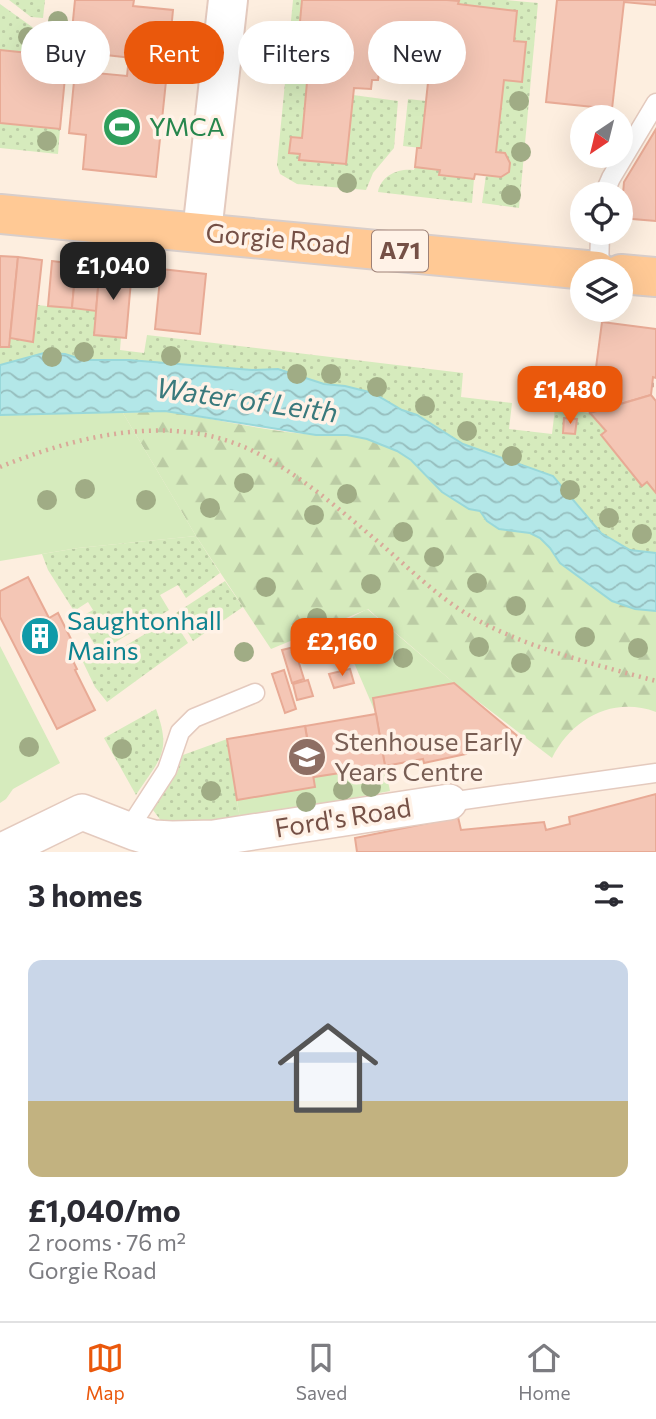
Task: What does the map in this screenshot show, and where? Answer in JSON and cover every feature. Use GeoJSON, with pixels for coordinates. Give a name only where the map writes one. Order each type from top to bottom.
{"type":"FeatureCollection","features":[{"type":"Feature","properties":{"kind":"main road","name":"Gorgie Road"},"geometry":{"type":"LineString","coordinates":[[0,214],[570,268]]}},
{"type":"Feature","properties":{"kind":"main road"},"geometry":{"type":"LineString","coordinates":[[633,275],[656,277]]}},
{"type":"Feature","properties":{"kind":"street"},"geometry":{"type":"LineString","coordinates":[[202,232],[228,0]]}},
{"type":"Feature","properties":{"kind":"street","name":"Ford's Road"},"geometry":{"type":"LineString","coordinates":[[0,852],[82,812],[154,838],[214,838],[449,802]]}},
{"type":"Feature","properties":{"kind":"lane"},"geometry":{"type":"LineString","coordinates":[[609,182],[656,103]]}},
{"type":"Feature","properties":{"kind":"lane"},"geometry":{"type":"LineString","coordinates":[[128,830],[167,770],[180,732],[194,718],[255,693]]}},
{"type":"Feature","properties":{"kind":"lane"},"geometry":{"type":"LineString","coordinates":[[449,802],[656,773]]}},
{"type":"Feature","properties":{"kind":"path"},"geometry":{"type":"LineString","coordinates":[[534,373],[595,379]]}},
{"type":"Feature","properties":{"kind":"path"},"geometry":{"type":"LineString","coordinates":[[0,467],[68,444],[143,430],[185,432],[221,439],[255,452],[302,482],[466,613],[498,630],[548,648],[656,681]]}},
{"type":"Feature","properties":{"kind":"green space"},"geometry":{"type":"Polygon","coordinates":[[[9,0],[45,0],[43,18],[31,17],[9,0]]]}},
{"type":"Feature","properties":{"kind":"green space"},"geometry":{"type":"Polygon","coordinates":[[[293,0],[302,0],[300,21],[291,21],[293,0]]]}},
{"type":"Feature","properties":{"kind":"green space"},"geometry":{"type":"Polygon","coordinates":[[[447,0],[538,3],[519,208],[482,203],[486,175],[501,177],[509,171],[510,163],[505,153],[496,152],[504,80],[522,82],[526,43],[514,41],[517,11],[458,4],[458,1],[447,0]]]}},
{"type":"Feature","properties":{"kind":"green space"},"geometry":{"type":"Polygon","coordinates":[[[0,4],[24,21],[21,21],[21,52],[0,50],[0,4]]]}},
{"type":"Feature","properties":{"kind":"green space"},"geometry":{"type":"Polygon","coordinates":[[[285,84],[307,84],[302,138],[291,137],[289,153],[300,154],[300,160],[346,164],[353,95],[398,101],[394,148],[373,173],[366,190],[297,184],[280,174],[277,165],[285,84]]]}},
{"type":"Feature","properties":{"kind":"green space"},"geometry":{"type":"Polygon","coordinates":[[[408,99],[426,101],[421,148],[403,146],[408,99]]]}},
{"type":"Feature","properties":{"kind":"green space"},"geometry":{"type":"Polygon","coordinates":[[[0,123],[60,129],[58,154],[0,148],[0,123]]]}},
{"type":"Feature","properties":{"kind":"green space"},"geometry":{"type":"Polygon","coordinates":[[[415,167],[440,170],[440,175],[474,179],[472,203],[378,192],[387,177],[402,170],[414,170],[415,167]]]}},
{"type":"Feature","properties":{"kind":"green space"},"geometry":{"type":"Polygon","coordinates":[[[37,305],[96,311],[94,334],[121,337],[120,350],[144,353],[147,335],[463,373],[461,397],[512,403],[509,429],[552,434],[555,408],[590,413],[606,431],[601,436],[642,485],[647,482],[656,493],[656,553],[630,550],[601,533],[553,476],[463,444],[418,415],[402,410],[373,393],[324,384],[278,369],[252,370],[129,360],[84,360],[65,354],[44,353],[0,365],[0,347],[9,347],[10,338],[33,341],[37,305]]]}},
{"type":"Feature","properties":{"kind":"green space"},"geometry":{"type":"Polygon","coordinates":[[[165,411],[278,431],[374,441],[407,457],[451,498],[480,511],[487,521],[506,530],[530,533],[540,538],[560,563],[612,601],[635,609],[656,611],[656,712],[624,707],[595,714],[570,732],[552,758],[454,683],[368,609],[271,649],[196,536],[123,413],[165,411]]]}},
{"type":"Feature","properties":{"kind":"green space"},"geometry":{"type":"Polygon","coordinates":[[[123,413],[196,536],[78,548],[0,561],[0,415],[123,413]]]}},
{"type":"Feature","properties":{"kind":"green space"},"geometry":{"type":"Polygon","coordinates":[[[196,536],[220,573],[186,598],[178,585],[160,595],[169,610],[99,652],[79,618],[93,610],[88,602],[74,611],[48,570],[42,554],[196,536]]]}},
{"type":"Feature","properties":{"kind":"green space"},"geometry":{"type":"Polygon","coordinates":[[[225,581],[243,607],[193,641],[176,613],[225,581]]]}},
{"type":"Feature","properties":{"kind":"green space"},"geometry":{"type":"Polygon","coordinates":[[[367,609],[454,683],[374,698],[376,714],[355,665],[332,628],[367,609]]]}},
{"type":"Feature","properties":{"kind":"green space"},"geometry":{"type":"Polygon","coordinates":[[[172,618],[188,643],[107,702],[95,687],[83,662],[99,652],[103,659],[172,618]]]}},
{"type":"Feature","properties":{"kind":"green space"},"geometry":{"type":"Polygon","coordinates":[[[0,646],[60,763],[13,789],[0,803],[0,646]]]}},
{"type":"Feature","properties":{"kind":"green space"},"geometry":{"type":"Polygon","coordinates":[[[156,709],[163,736],[161,755],[136,795],[104,738],[156,709]]]}},
{"type":"Feature","properties":{"kind":"green space"},"geometry":{"type":"Polygon","coordinates":[[[227,739],[240,819],[216,823],[162,822],[153,810],[177,773],[183,755],[227,739]]]}},
{"type":"Feature","properties":{"kind":"green space"},"geometry":{"type":"Polygon","coordinates":[[[385,766],[390,791],[240,819],[237,800],[314,787],[314,777],[385,766]]]}},
{"type":"Feature","properties":{"kind":"water","name":"Water of Leith"},"geometry":{"type":"Polygon","coordinates":[[[44,353],[65,354],[84,360],[129,360],[252,370],[278,369],[324,384],[373,393],[402,410],[417,415],[463,444],[553,476],[601,533],[630,550],[656,553],[656,611],[635,609],[612,601],[560,563],[540,538],[530,533],[499,529],[487,521],[480,511],[469,509],[442,492],[411,460],[367,439],[347,435],[316,435],[165,411],[0,415],[0,365],[44,353]]]}},
{"type":"Feature","properties":{"kind":"building"},"geometry":{"type":"Polygon","coordinates":[[[75,0],[134,0],[133,6],[173,10],[172,21],[124,21],[124,57],[110,55],[110,21],[73,21],[75,0]]]}},
{"type":"Feature","properties":{"kind":"building"},"geometry":{"type":"Polygon","coordinates":[[[302,0],[447,0],[459,1],[458,4],[517,11],[514,41],[526,42],[522,82],[504,80],[496,152],[505,153],[510,163],[509,172],[501,177],[475,174],[474,179],[439,175],[440,170],[415,167],[417,148],[421,148],[428,84],[466,84],[466,21],[368,21],[368,84],[372,84],[371,89],[354,88],[346,164],[299,160],[300,154],[289,153],[291,137],[302,138],[307,84],[354,84],[354,21],[300,21],[302,0]]]}},
{"type":"Feature","properties":{"kind":"building"},"geometry":{"type":"Polygon","coordinates":[[[557,0],[656,0],[656,5],[624,2],[612,105],[546,102],[557,0]]]}},
{"type":"Feature","properties":{"kind":"building"},"geometry":{"type":"Polygon","coordinates":[[[0,50],[21,52],[21,84],[64,84],[60,129],[0,123],[0,50]]]}},
{"type":"Feature","properties":{"kind":"building"},"geometry":{"type":"Polygon","coordinates":[[[110,74],[124,76],[124,84],[166,84],[156,177],[83,169],[86,135],[69,133],[74,84],[110,84],[110,74]]]}},
{"type":"Feature","properties":{"kind":"building"},"geometry":{"type":"Polygon","coordinates":[[[656,129],[656,221],[633,219],[633,182],[624,182],[656,129]]]}},
{"type":"Feature","properties":{"kind":"building"},"geometry":{"type":"Polygon","coordinates":[[[0,256],[18,257],[9,347],[0,347],[0,256]]]}},
{"type":"Feature","properties":{"kind":"building"},"geometry":{"type":"Polygon","coordinates":[[[18,257],[42,260],[33,342],[10,338],[18,257]]]}},
{"type":"Feature","properties":{"kind":"building"},"geometry":{"type":"Polygon","coordinates":[[[52,261],[76,264],[72,308],[48,306],[52,261]]]}},
{"type":"Feature","properties":{"kind":"building"},"geometry":{"type":"Polygon","coordinates":[[[76,264],[100,265],[96,311],[72,308],[76,264]]]}},
{"type":"Feature","properties":{"kind":"building"},"geometry":{"type":"Polygon","coordinates":[[[100,265],[132,269],[126,338],[94,335],[100,265]]]}},
{"type":"Feature","properties":{"kind":"building"},"geometry":{"type":"Polygon","coordinates":[[[161,269],[206,274],[200,334],[155,329],[161,269]]]}},
{"type":"Feature","properties":{"kind":"building"},"geometry":{"type":"Polygon","coordinates":[[[602,322],[656,329],[656,378],[653,377],[651,395],[590,413],[602,322]]]}},
{"type":"Feature","properties":{"kind":"building"},"geometry":{"type":"Polygon","coordinates":[[[651,395],[656,401],[656,493],[647,482],[642,486],[601,435],[606,431],[590,413],[651,395]]]}},
{"type":"Feature","properties":{"kind":"building"},"geometry":{"type":"Polygon","coordinates":[[[564,418],[577,419],[575,434],[563,433],[564,418]]]}},
{"type":"Feature","properties":{"kind":"building","name":"Saughtonhall Mains"},"geometry":{"type":"Polygon","coordinates":[[[28,577],[49,618],[58,613],[79,655],[72,659],[77,669],[75,670],[95,710],[57,729],[0,617],[0,591],[28,577]]]}},
{"type":"Feature","properties":{"kind":"building"},"geometry":{"type":"Polygon","coordinates":[[[294,647],[304,679],[292,683],[282,650],[294,647]]]}},
{"type":"Feature","properties":{"kind":"building"},"geometry":{"type":"Polygon","coordinates":[[[350,669],[354,683],[334,688],[329,674],[350,669]]]}},
{"type":"Feature","properties":{"kind":"building"},"geometry":{"type":"Polygon","coordinates":[[[284,670],[296,709],[285,713],[272,674],[284,670]]]}},
{"type":"Feature","properties":{"kind":"building"},"geometry":{"type":"Polygon","coordinates":[[[308,680],[313,696],[297,700],[293,684],[308,680]]]}},
{"type":"Feature","properties":{"kind":"building"},"geometry":{"type":"Polygon","coordinates":[[[454,683],[521,739],[465,750],[466,754],[424,763],[423,759],[385,766],[373,698],[454,683]]]}},
{"type":"Feature","properties":{"kind":"building"},"geometry":{"type":"Polygon","coordinates":[[[376,714],[385,766],[314,777],[305,726],[376,714]]]}},
{"type":"Feature","properties":{"kind":"building"},"geometry":{"type":"Polygon","coordinates":[[[305,726],[315,787],[237,800],[227,739],[305,726]]]}},
{"type":"Feature","properties":{"kind":"building"},"geometry":{"type":"Polygon","coordinates":[[[656,794],[656,852],[357,852],[355,838],[458,817],[461,830],[544,822],[546,830],[570,824],[569,817],[656,794]]]}},
{"type":"Feature","properties":{"kind":"place","name":"YMCA"},"geometry":{"type":"Point","coordinates":[122,127]}},
{"type":"Feature","properties":{"kind":"place","name":"Saughtonhall Mains"},"geometry":{"type":"Point","coordinates":[40,636]}},
{"type":"Feature","properties":{"kind":"place","name":"Stenhouse Early Years Centre"},"geometry":{"type":"Point","coordinates":[307,757]}}]}
